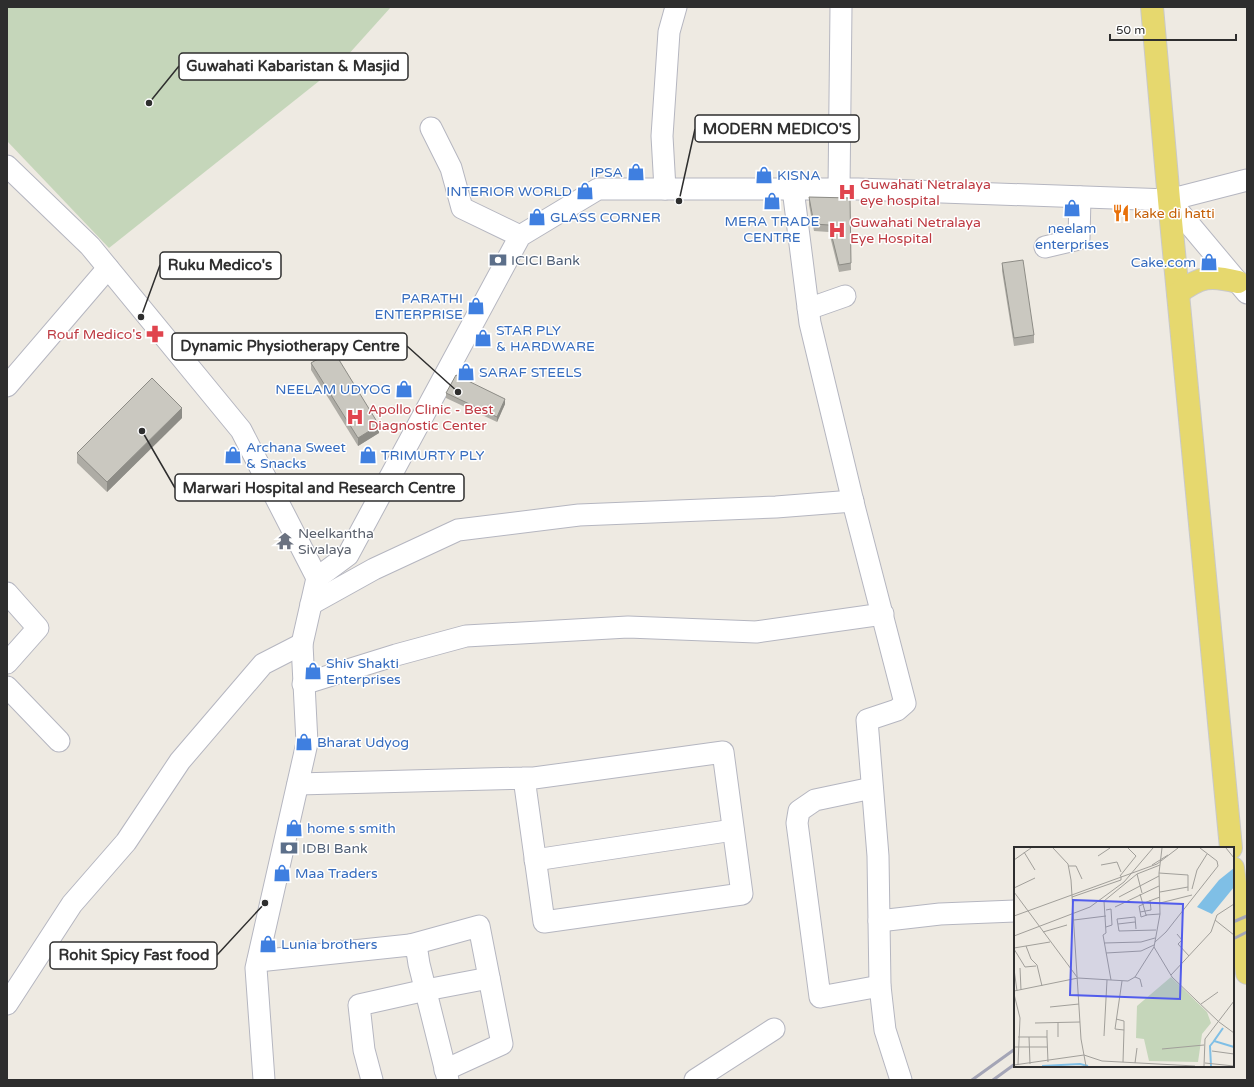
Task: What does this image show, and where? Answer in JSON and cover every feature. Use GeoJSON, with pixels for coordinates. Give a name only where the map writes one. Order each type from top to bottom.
{"type":"FeatureCollection","features":[{"type":"Feature","properties":{"kind":"main road"},"geometry":{"type":"LineString","coordinates":[[1152,7],[1231,847]]}},
{"type":"Feature","properties":{"kind":"main road"},"geometry":{"type":"LineString","coordinates":[[1178,293],[1193,282],[1211,277],[1224,279],[1243,288]]}},
{"type":"Feature","properties":{"kind":"main road"},"geometry":{"type":"LineString","coordinates":[[1234,876],[1247,973]]}},
{"type":"Feature","properties":{"kind":"street"},"geometry":{"type":"LineString","coordinates":[[665,189],[662,136],[670,32],[676,7]]}},
{"type":"Feature","properties":{"kind":"street"},"geometry":{"type":"LineString","coordinates":[[839,189],[841,7]]}},
{"type":"Feature","properties":{"kind":"street"},"geometry":{"type":"LineString","coordinates":[[431,128],[451,168],[462,208],[520,236]]}},
{"type":"Feature","properties":{"kind":"street"},"geometry":{"type":"LineString","coordinates":[[7,166],[90,246],[241,430],[318,578]]}},
{"type":"Feature","properties":{"kind":"street"},"geometry":{"type":"LineString","coordinates":[[264,1080],[256,968],[307,743],[302,644],[318,578],[348,555],[520,236],[598,188],[839,189],[1169,200],[1247,180]]}},
{"type":"Feature","properties":{"kind":"street"},"geometry":{"type":"LineString","coordinates":[[793,189],[810,323],[853,501],[906,703],[897,710],[867,720],[878,856],[880,986],[885,1030],[901,1080]]}},
{"type":"Feature","properties":{"kind":"street"},"geometry":{"type":"LineString","coordinates":[[1045,247],[1079,239],[1080,197]]}},
{"type":"Feature","properties":{"kind":"street"},"geometry":{"type":"LineString","coordinates":[[1169,200],[1243,288]]}},
{"type":"Feature","properties":{"kind":"street"},"geometry":{"type":"LineString","coordinates":[[7,386],[108,268]]}},
{"type":"Feature","properties":{"kind":"street"},"geometry":{"type":"LineString","coordinates":[[808,309],[845,296]]}},
{"type":"Feature","properties":{"kind":"street"},"geometry":{"type":"LineString","coordinates":[[311,604],[374,569],[458,530],[579,515],[776,507],[853,501]]}},
{"type":"Feature","properties":{"kind":"street"},"geometry":{"type":"LineString","coordinates":[[7,593],[38,628],[7,663]]}},
{"type":"Feature","properties":{"kind":"street"},"geometry":{"type":"LineString","coordinates":[[303,684],[396,655],[466,636],[628,627],[756,632],[882,614]]}},
{"type":"Feature","properties":{"kind":"street"},"geometry":{"type":"LineString","coordinates":[[7,1004],[72,904],[126,842],[180,761],[263,664],[302,644]]}},
{"type":"Feature","properties":{"kind":"street"},"geometry":{"type":"LineString","coordinates":[[7,687],[59,741]]}},
{"type":"Feature","properties":{"kind":"street"},"geometry":{"type":"LineString","coordinates":[[298,784],[542,777],[722,752],[742,894],[544,922],[524,778]]}},
{"type":"Feature","properties":{"kind":"street"},"geometry":{"type":"LineString","coordinates":[[872,788],[815,800],[799,811],[797,822],[820,997],[880,986]]}},
{"type":"Feature","properties":{"kind":"street"},"geometry":{"type":"LineString","coordinates":[[535,860],[733,830]]}},
{"type":"Feature","properties":{"kind":"street"},"geometry":{"type":"LineString","coordinates":[[879,921],[940,914],[1014,911]]}},
{"type":"Feature","properties":{"kind":"street"},"geometry":{"type":"LineString","coordinates":[[258,961],[410,945],[479,926],[502,1044],[446,1075],[417,951],[410,945]]}},
{"type":"Feature","properties":{"kind":"street"},"geometry":{"type":"LineString","coordinates":[[372,1080],[364,1050],[358,1005],[489,978]]}},
{"type":"Feature","properties":{"kind":"street"},"geometry":{"type":"LineString","coordinates":[[695,1080],[774,1029]]}},
{"type":"Feature","properties":{"kind":"green space"},"geometry":{"type":"Polygon","coordinates":[[[7,7],[391,7],[338,66],[109,248],[7,141],[7,7]]]}},
{"type":"Feature","properties":{"kind":"building"},"geometry":{"type":"Polygon","coordinates":[[[809,197],[850,198],[851,263],[839,265],[829,225],[814,224],[809,197]]]}},
{"type":"Feature","properties":{"kind":"building"},"geometry":{"type":"Polygon","coordinates":[[[1023,260],[1034,335],[1014,338],[1002,263],[1023,260]]]}},
{"type":"Feature","properties":{"kind":"building"},"geometry":{"type":"Polygon","coordinates":[[[333,350],[379,425],[358,438],[311,363],[333,350]]]}},
{"type":"Feature","properties":{"kind":"building"},"geometry":{"type":"Polygon","coordinates":[[[456,375],[505,399],[497,417],[446,393],[456,375]]]}},
{"type":"Feature","properties":{"kind":"building"},"geometry":{"type":"Polygon","coordinates":[[[152,378],[182,408],[107,482],[77,453],[152,378]]]}},
{"type":"Feature","properties":{"kind":"railway"},"geometry":{"type":"LineString","coordinates":[[1234,922],[1247,916]]}},
{"type":"Feature","properties":{"kind":"railway"},"geometry":{"type":"LineString","coordinates":[[1234,938],[1247,932]]}},
{"type":"Feature","properties":{"kind":"railway"},"geometry":{"type":"LineString","coordinates":[[972,1080],[1014,1050]]}},
{"type":"Feature","properties":{"kind":"railway"},"geometry":{"type":"LineString","coordinates":[[993,1080],[1014,1065]]}},
{"type":"Feature","properties":{"kind":"place","name":"Guwahati Kabaristan & Masjid"},"geometry":{"type":"Point","coordinates":[149,103]}},
{"type":"Feature","properties":{"kind":"place","name":"IPSA"},"geometry":{"type":"Point","coordinates":[636,172]}},
{"type":"Feature","properties":{"kind":"place","name":"KISNA"},"geometry":{"type":"Point","coordinates":[764,175]}},
{"type":"Feature","properties":{"kind":"place","name":"INTERIOR WORLD"},"geometry":{"type":"Point","coordinates":[585,191]}},
{"type":"Feature","properties":{"kind":"place","name":"Guwahati Netralaya eye hospital"},"geometry":{"type":"Point","coordinates":[847,192]}},
{"type":"Feature","properties":{"kind":"place","name":"MODERN MEDICO'S"},"geometry":{"type":"Point","coordinates":[679,201]}},
{"type":"Feature","properties":{"kind":"place","name":"MERA TRADE CENTRE"},"geometry":{"type":"Point","coordinates":[772,201]}},
{"type":"Feature","properties":{"kind":"place","name":"neelam enterprises"},"geometry":{"type":"Point","coordinates":[1072,208]}},
{"type":"Feature","properties":{"kind":"place","name":"kake di hatti"},"geometry":{"type":"Point","coordinates":[1121,213]}},
{"type":"Feature","properties":{"kind":"place","name":"GLASS CORNER"},"geometry":{"type":"Point","coordinates":[537,217]}},
{"type":"Feature","properties":{"kind":"place","name":"Guwahati Netralaya Eye Hospital"},"geometry":{"type":"Point","coordinates":[837,230]}},
{"type":"Feature","properties":{"kind":"place","name":"ICICI Bank"},"geometry":{"type":"Point","coordinates":[498,260]}},
{"type":"Feature","properties":{"kind":"place","name":"Cake.com"},"geometry":{"type":"Point","coordinates":[1209,262]}},
{"type":"Feature","properties":{"kind":"place","name":"PARATHI ENTERPRISE"},"geometry":{"type":"Point","coordinates":[476,306]}},
{"type":"Feature","properties":{"kind":"place","name":"Ruku Medico's"},"geometry":{"type":"Point","coordinates":[141,317]}},
{"type":"Feature","properties":{"kind":"place","name":"Rouf Medico's"},"geometry":{"type":"Point","coordinates":[155,334]}},
{"type":"Feature","properties":{"kind":"place","name":"STAR PLY & HARDWARE"},"geometry":{"type":"Point","coordinates":[483,338]}},
{"type":"Feature","properties":{"kind":"place","name":"SARAF STEELS"},"geometry":{"type":"Point","coordinates":[466,372]}},
{"type":"Feature","properties":{"kind":"place","name":"NEELAM UDYOG"},"geometry":{"type":"Point","coordinates":[404,389]}},
{"type":"Feature","properties":{"kind":"place","name":"Dynamic Physiotherapy Centre"},"geometry":{"type":"Point","coordinates":[458,392]}},
{"type":"Feature","properties":{"kind":"place","name":"Apollo Clinic - Best Diagnostic Center"},"geometry":{"type":"Point","coordinates":[355,417]}},
{"type":"Feature","properties":{"kind":"place","name":"Marwari Hospital and Research Centre"},"geometry":{"type":"Point","coordinates":[142,431]}},
{"type":"Feature","properties":{"kind":"place","name":"Archana Sweet & Snacks"},"geometry":{"type":"Point","coordinates":[233,455]}},
{"type":"Feature","properties":{"kind":"place","name":"TRIMURTY PLY"},"geometry":{"type":"Point","coordinates":[368,455]}},
{"type":"Feature","properties":{"kind":"place","name":"Neelkantha Sivalaya"},"geometry":{"type":"Point","coordinates":[285,541]}},
{"type":"Feature","properties":{"kind":"place","name":"Shiv Shakti Enterprises"},"geometry":{"type":"Point","coordinates":[313,671]}},
{"type":"Feature","properties":{"kind":"place","name":"Bharat Udyog"},"geometry":{"type":"Point","coordinates":[304,742]}},
{"type":"Feature","properties":{"kind":"place","name":"home s smith"},"geometry":{"type":"Point","coordinates":[294,828]}},
{"type":"Feature","properties":{"kind":"place","name":"IDBI Bank"},"geometry":{"type":"Point","coordinates":[289,848]}},
{"type":"Feature","properties":{"kind":"place","name":"Maa Traders"},"geometry":{"type":"Point","coordinates":[282,873]}},
{"type":"Feature","properties":{"kind":"place","name":"Rohit Spicy Fast food"},"geometry":{"type":"Point","coordinates":[265,903]}},
{"type":"Feature","properties":{"kind":"place","name":"Lunia brothers"},"geometry":{"type":"Point","coordinates":[268,944]}}]}
